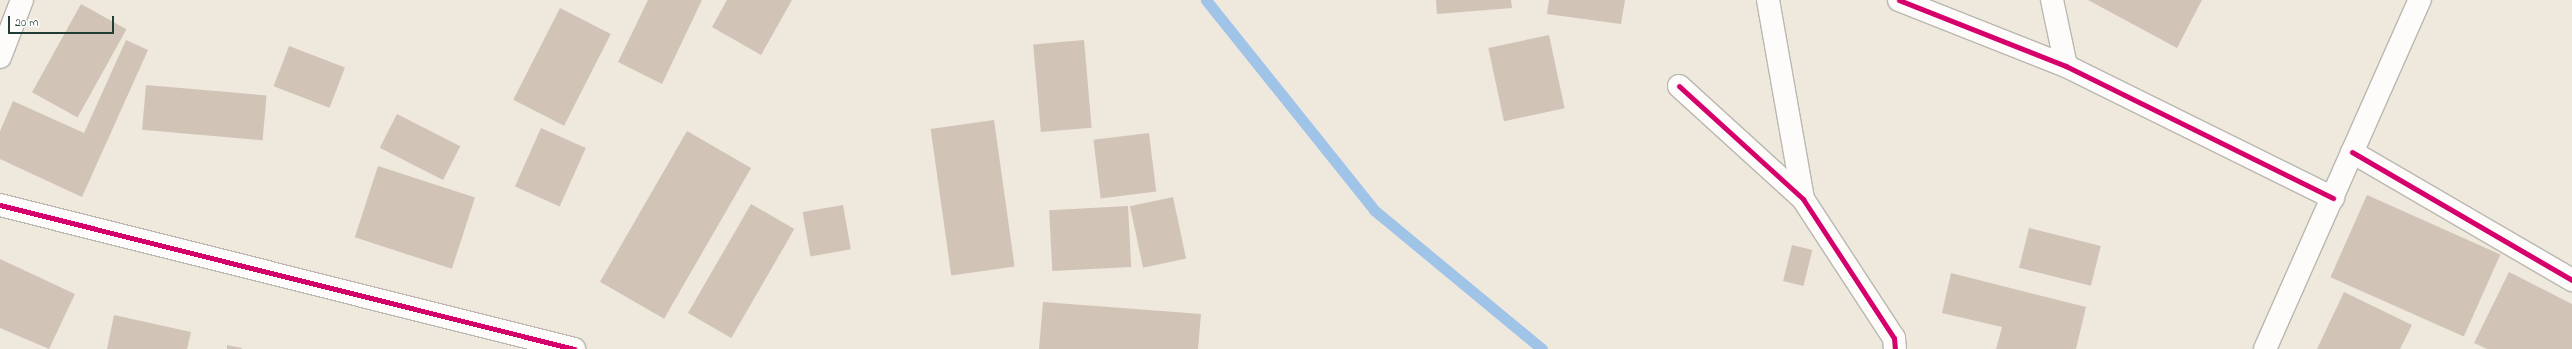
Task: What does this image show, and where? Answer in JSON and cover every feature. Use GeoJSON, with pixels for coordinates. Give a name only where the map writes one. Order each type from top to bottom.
{"type":"FeatureCollection","features":[{"type":"Feature","properties":{"kind":"street"},"geometry":{"type":"LineString","coordinates":[[0,57],[22,0]]}},
{"type":"Feature","properties":{"kind":"street"},"geometry":{"type":"LineString","coordinates":[[1768,0],[1803,199]]}},
{"type":"Feature","properties":{"kind":"street"},"geometry":{"type":"LineString","coordinates":[[1899,0],[2066,66],[2333,198]]}},
{"type":"Feature","properties":{"kind":"street"},"geometry":{"type":"LineString","coordinates":[[2052,0],[2066,66]]}},
{"type":"Feature","properties":{"kind":"street"},"geometry":{"type":"LineString","coordinates":[[2265,349],[2420,0]]}},
{"type":"Feature","properties":{"kind":"street"},"geometry":{"type":"LineString","coordinates":[[1679,86],[1803,199],[1894,338],[1895,349]]}},
{"type":"Feature","properties":{"kind":"street"},"geometry":{"type":"LineString","coordinates":[[2352,152],[2572,280]]}},
{"type":"Feature","properties":{"kind":"street"},"geometry":{"type":"LineString","coordinates":[[0,205],[574,349]]}},
{"type":"Feature","properties":{"kind":"building"},"geometry":{"type":"Polygon","coordinates":[[[648,0],[702,0],[662,84],[618,62],[648,0]]]}},
{"type":"Feature","properties":{"kind":"building"},"geometry":{"type":"Polygon","coordinates":[[[727,0],[792,0],[761,55],[712,27],[727,0]]]}},
{"type":"Feature","properties":{"kind":"building"},"geometry":{"type":"Polygon","coordinates":[[[1436,0],[1511,0],[1512,8],[1437,14],[1436,0]]]}},
{"type":"Feature","properties":{"kind":"building"},"geometry":{"type":"Polygon","coordinates":[[[1549,0],[1625,0],[1621,24],[1547,14],[1549,0]]]}},
{"type":"Feature","properties":{"kind":"building"},"geometry":{"type":"Polygon","coordinates":[[[2088,0],[2202,0],[2177,48],[2088,0]]]}},
{"type":"Feature","properties":{"kind":"building"},"geometry":{"type":"Polygon","coordinates":[[[81,4],[126,29],[78,118],[32,92],[81,4]]]}},
{"type":"Feature","properties":{"kind":"building"},"geometry":{"type":"Polygon","coordinates":[[[560,8],[611,34],[564,126],[513,100],[560,8]]]}},
{"type":"Feature","properties":{"kind":"building"},"geometry":{"type":"Polygon","coordinates":[[[1549,35],[1565,108],[1504,121],[1488,48],[1549,35]]]}},
{"type":"Feature","properties":{"kind":"building"},"geometry":{"type":"Polygon","coordinates":[[[126,40],[148,50],[82,197],[0,159],[0,131],[13,101],[84,133],[126,40]]]}},
{"type":"Feature","properties":{"kind":"building"},"geometry":{"type":"Polygon","coordinates":[[[1084,40],[1092,128],[1041,132],[1033,44],[1084,40]]]}},
{"type":"Feature","properties":{"kind":"building"},"geometry":{"type":"Polygon","coordinates":[[[289,46],[345,68],[330,108],[274,86],[289,46]]]}},
{"type":"Feature","properties":{"kind":"building"},"geometry":{"type":"Polygon","coordinates":[[[146,85],[267,96],[263,140],[142,130],[146,85]]]}},
{"type":"Feature","properties":{"kind":"building"},"geometry":{"type":"Polygon","coordinates":[[[397,114],[460,146],[443,180],[380,148],[397,114]]]}},
{"type":"Feature","properties":{"kind":"building"},"geometry":{"type":"Polygon","coordinates":[[[994,120],[1015,267],[951,275],[931,129],[994,120]]]}},
{"type":"Feature","properties":{"kind":"building"},"geometry":{"type":"Polygon","coordinates":[[[541,128],[586,148],[560,206],[515,186],[541,128]]]}},
{"type":"Feature","properties":{"kind":"building"},"geometry":{"type":"Polygon","coordinates":[[[687,131],[751,168],[664,319],[600,282],[687,131]]]}},
{"type":"Feature","properties":{"kind":"building"},"geometry":{"type":"Polygon","coordinates":[[[1149,133],[1156,192],[1101,198],[1093,140],[1149,133]]]}},
{"type":"Feature","properties":{"kind":"building"},"geometry":{"type":"Polygon","coordinates":[[[378,166],[475,198],[452,269],[355,237],[378,166]]]}},
{"type":"Feature","properties":{"kind":"building"},"geometry":{"type":"Polygon","coordinates":[[[2367,195],[2500,254],[2464,337],[2330,277],[2367,195]]]}},
{"type":"Feature","properties":{"kind":"building"},"geometry":{"type":"Polygon","coordinates":[[[1173,197],[1186,259],[1143,268],[1130,206],[1173,197]]]}},
{"type":"Feature","properties":{"kind":"building"},"geometry":{"type":"Polygon","coordinates":[[[751,204],[794,229],[731,338],[688,313],[751,204]]]}},
{"type":"Feature","properties":{"kind":"building"},"geometry":{"type":"Polygon","coordinates":[[[843,205],[851,249],[810,256],[803,212],[843,205]]]}},
{"type":"Feature","properties":{"kind":"building"},"geometry":{"type":"Polygon","coordinates":[[[1128,206],[1131,267],[1052,271],[1049,210],[1128,206]]]}},
{"type":"Feature","properties":{"kind":"building"},"geometry":{"type":"Polygon","coordinates":[[[2029,228],[2101,246],[2091,286],[2019,268],[2029,228]]]}},
{"type":"Feature","properties":{"kind":"building"},"geometry":{"type":"Polygon","coordinates":[[[1792,245],[1812,250],[1803,286],[1783,281],[1792,245]]]}},
{"type":"Feature","properties":{"kind":"building"},"geometry":{"type":"Polygon","coordinates":[[[0,259],[75,294],[49,349],[0,328],[0,259]]]}},
{"type":"Feature","properties":{"kind":"building"},"geometry":{"type":"Polygon","coordinates":[[[2509,272],[2572,304],[2572,349],[2487,349],[2474,343],[2509,272]]]}},
{"type":"Feature","properties":{"kind":"building"},"geometry":{"type":"Polygon","coordinates":[[[1951,273],[2086,307],[2076,349],[1996,349],[2002,327],[1942,313],[1951,273]]]}},
{"type":"Feature","properties":{"kind":"building"},"geometry":{"type":"Polygon","coordinates":[[[2344,292],[2412,325],[2400,349],[2317,349],[2344,292]]]}},
{"type":"Feature","properties":{"kind":"building"},"geometry":{"type":"Polygon","coordinates":[[[1043,302],[1201,314],[1198,349],[1039,349],[1043,302]]]}},
{"type":"Feature","properties":{"kind":"building"},"geometry":{"type":"Polygon","coordinates":[[[114,315],[191,332],[187,349],[107,349],[114,315]]]}},
{"type":"Feature","properties":{"kind":"building"},"geometry":{"type":"Polygon","coordinates":[[[227,345],[242,348],[242,349],[227,349],[227,345]]]}},
{"type":"Feature","properties":{"kind":"waterway"},"geometry":{"type":"LineString","coordinates":[[1206,0],[1374,210],[1542,349]]}},
{"type":"Feature","properties":{"kind":"cycle path"},"geometry":{"type":"LineString","coordinates":[[1899,0],[2066,66],[2333,198]]}},
{"type":"Feature","properties":{"kind":"cycle path"},"geometry":{"type":"LineString","coordinates":[[1679,86],[1803,199],[1894,338],[1895,349]]}},
{"type":"Feature","properties":{"kind":"cycle path"},"geometry":{"type":"LineString","coordinates":[[2352,152],[2572,280]]}},
{"type":"Feature","properties":{"kind":"cycle path"},"geometry":{"type":"LineString","coordinates":[[0,205],[574,349]]}}]}
